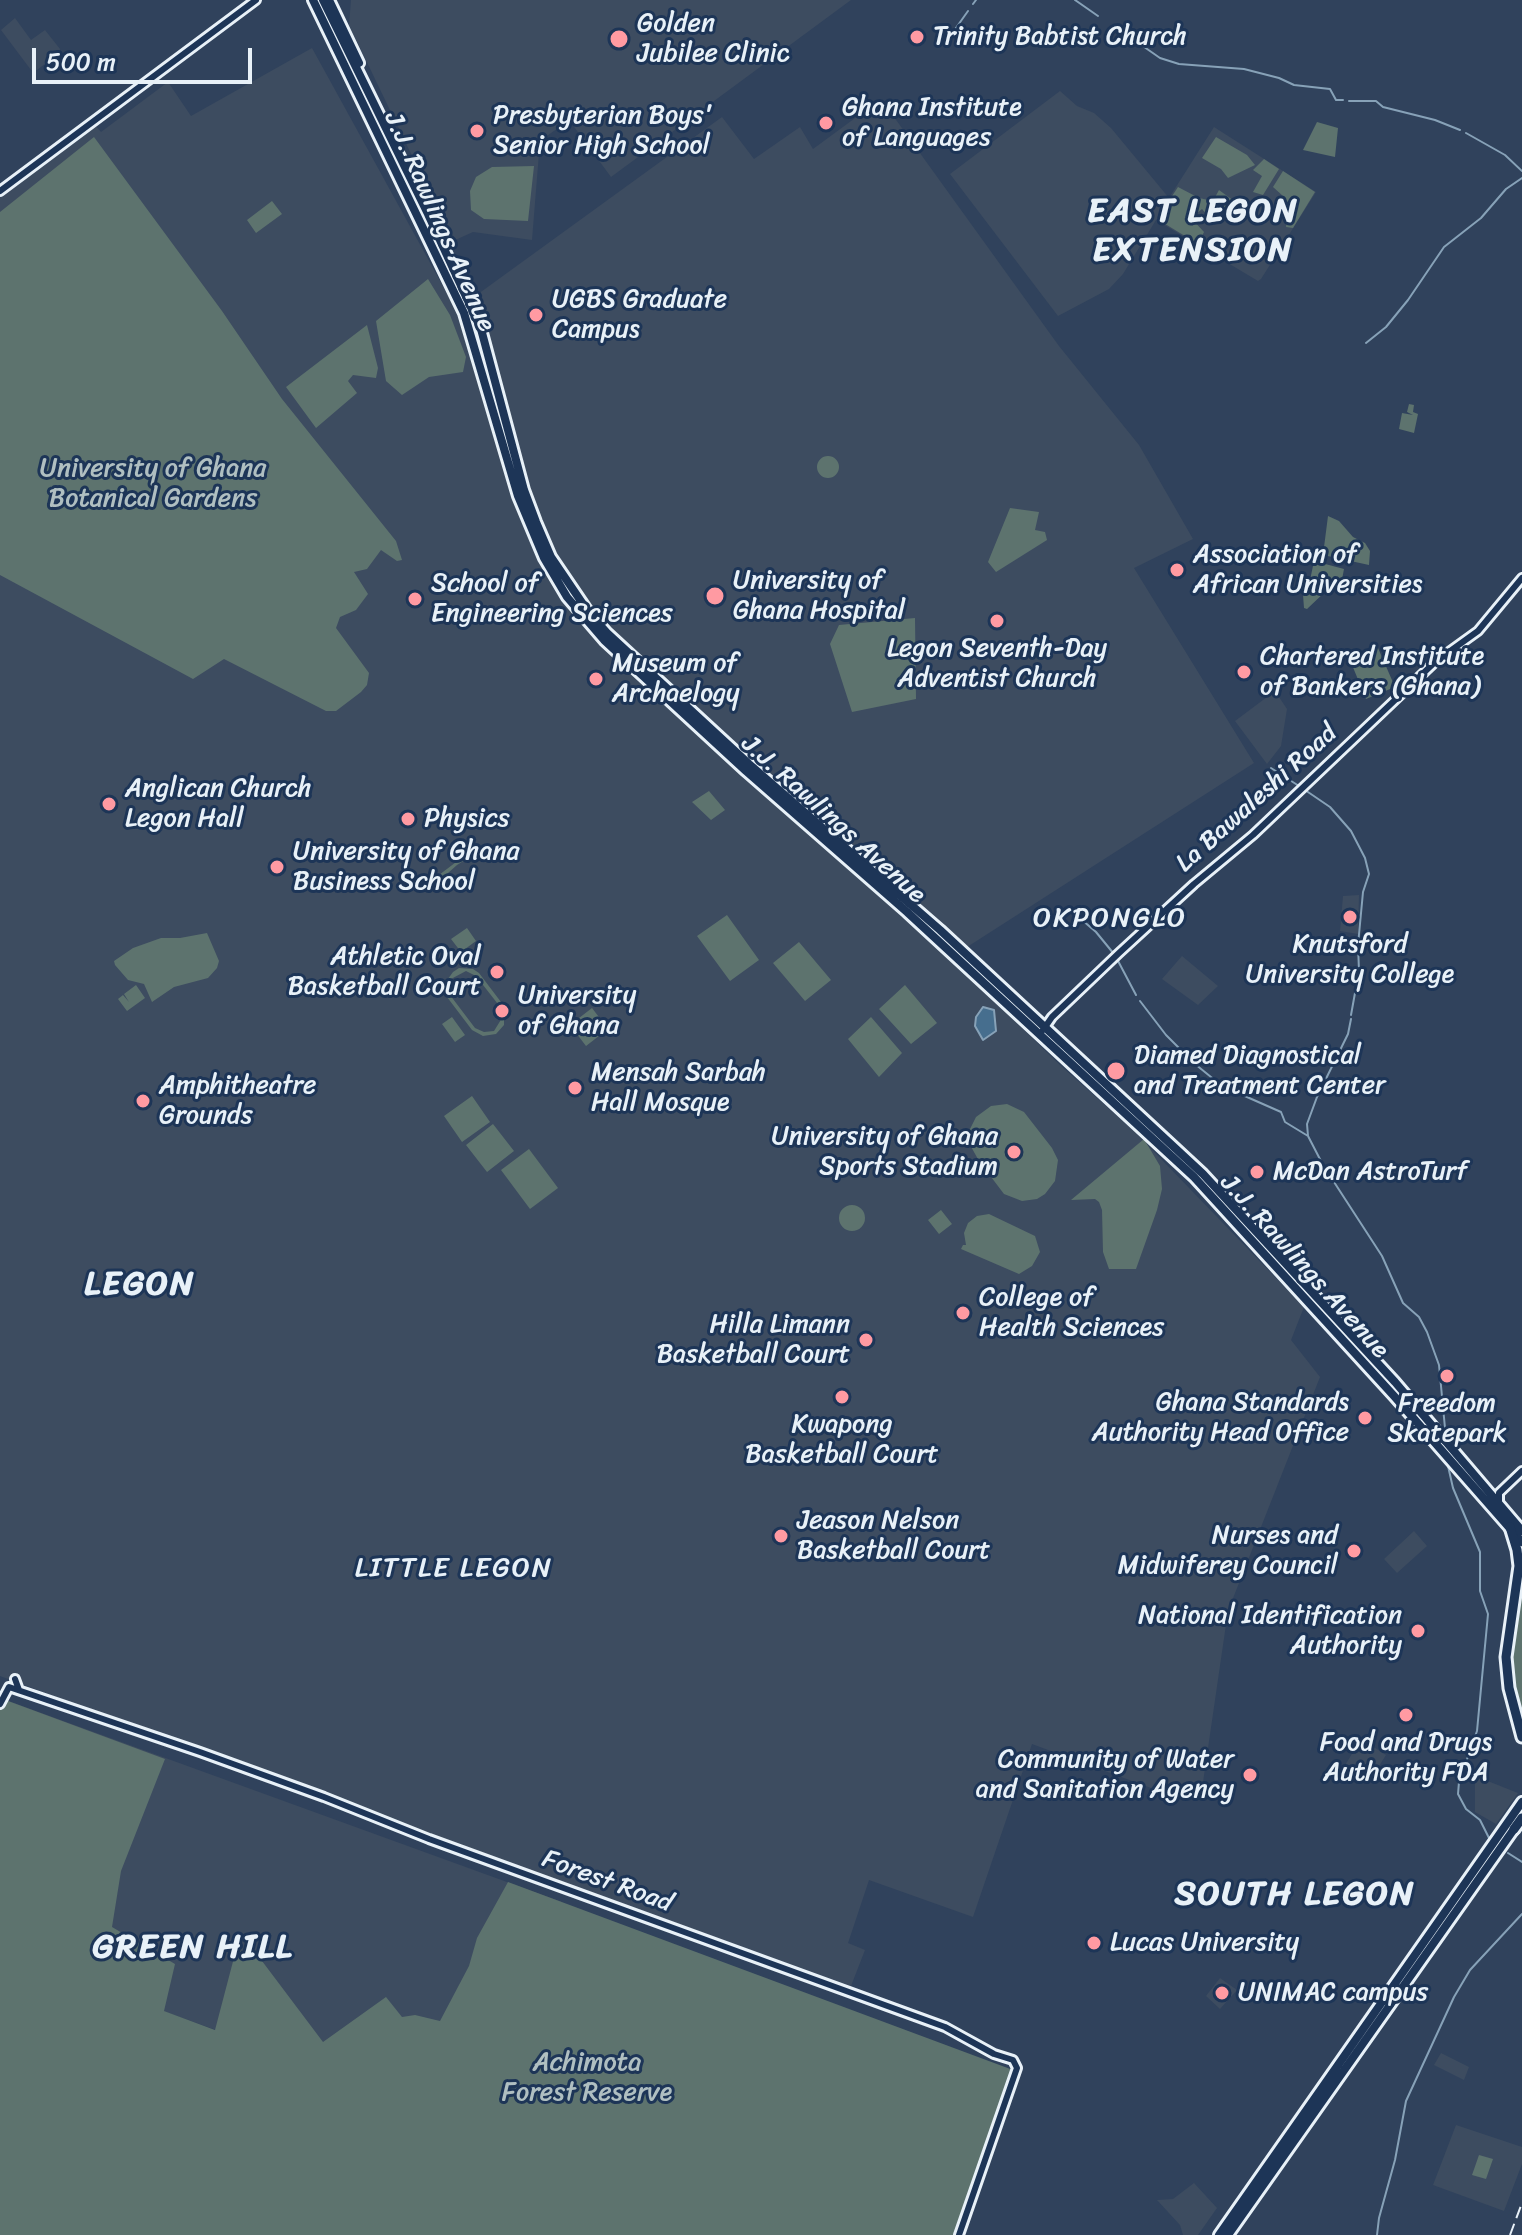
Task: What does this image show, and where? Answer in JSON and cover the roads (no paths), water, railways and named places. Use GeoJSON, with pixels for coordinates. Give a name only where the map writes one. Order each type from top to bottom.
{"type":"FeatureCollection","features":[{"type":"Feature","properties":{"kind":"highway","name":"J.J. Rawlings Avenue"},"geometry":{"type":"LineString","coordinates":[[310,0],[406,160],[423,195],[428,214],[481,329],[524,490],[536,522],[551,557],[573,592],[607,633],[749,764],[940,930],[1228,1212],[1522,1542]]}},
{"type":"Feature","properties":{"kind":"highway"},"geometry":{"type":"LineString","coordinates":[[310,0],[346,77],[362,90]]}},
{"type":"Feature","properties":{"kind":"highway","name":"J.J. Rawlings Avenue"},"geometry":{"type":"LineString","coordinates":[[326,0],[362,90],[464,313],[518,496],[544,558],[567,597],[604,640],[1203,1174],[1395,1382],[1522,1531]]}},
{"type":"Feature","properties":{"kind":"highway"},"geometry":{"type":"LineString","coordinates":[[1510,1527],[1519,1566],[1506,1657],[1509,1688],[1522,1737]]}},
{"type":"Feature","properties":{"kind":"highway"},"geometry":{"type":"LineString","coordinates":[[1221,2235],[1522,1802]]}},
{"type":"Feature","properties":{"kind":"highway"},"geometry":{"type":"LineString","coordinates":[[1221,2235],[1519,1823]]}},
{"type":"Feature","properties":{"kind":"main road"},"geometry":{"type":"LineString","coordinates":[[0,191],[256,0]]}},
{"type":"Feature","properties":{"kind":"main road","name":"La Bawaleshi Road"},"geometry":{"type":"LineString","coordinates":[[1041,1028],[1194,884],[1253,835],[1435,662],[1478,631],[1522,578]]}},
{"type":"Feature","properties":{"kind":"main road"},"geometry":{"type":"LineString","coordinates":[[1499,1501],[1499,1493],[1522,1471]]}},
{"type":"Feature","properties":{"kind":"main road"},"geometry":{"type":"LineString","coordinates":[[15,1679],[18,1689]]}},
{"type":"Feature","properties":{"kind":"main road","name":"Forest Road"},"geometry":{"type":"LineString","coordinates":[[0,1704],[7,1690],[18,1689],[313,1792],[429,1839],[945,2027],[994,2054],[1013,2060],[1017,2068],[959,2235]]}},
{"type":"Feature","properties":{"kind":"waterway"},"geometry":{"type":"LineString","coordinates":[[973,4],[976,0]]}},
{"type":"Feature","properties":{"kind":"waterway"},"geometry":{"type":"LineString","coordinates":[[1075,0],[1098,16]]}},
{"type":"Feature","properties":{"kind":"waterway"},"geometry":{"type":"LineString","coordinates":[[946,42],[968,11]]}},
{"type":"Feature","properties":{"kind":"waterway"},"geometry":{"type":"LineString","coordinates":[[1127,35],[1160,58],[1179,64],[1244,69],[1294,85],[1330,89],[1336,100],[1343,100]]}},
{"type":"Feature","properties":{"kind":"waterway"},"geometry":{"type":"LineString","coordinates":[[1349,101],[1376,101],[1383,107],[1435,120],[1460,130]]}},
{"type":"Feature","properties":{"kind":"waterway"},"geometry":{"type":"LineString","coordinates":[[1466,133],[1505,155],[1522,171]]}},
{"type":"Feature","properties":{"kind":"waterway"},"geometry":{"type":"LineString","coordinates":[[1366,343],[1386,327],[1408,300],[1444,247],[1481,218],[1506,189],[1522,178]]}},
{"type":"Feature","properties":{"kind":"waterway"},"geometry":{"type":"LineString","coordinates":[[1271,768],[1299,786]]}},
{"type":"Feature","properties":{"kind":"waterway"},"geometry":{"type":"LineString","coordinates":[[1305,790],[1330,807],[1351,831],[1365,858],[1369,874],[1363,892],[1359,971],[1351,1015]]}},
{"type":"Feature","properties":{"kind":"waterway"},"geometry":{"type":"LineString","coordinates":[[1067,907],[1096,932],[1114,954]]}},
{"type":"Feature","properties":{"kind":"waterway"},"geometry":{"type":"LineString","coordinates":[[1117,959],[1136,995]]}},
{"type":"Feature","properties":{"kind":"waterway"},"geometry":{"type":"LineString","coordinates":[[1140,1001],[1166,1035],[1222,1086],[1281,1112],[1285,1122],[1308,1136],[1323,1165],[1382,1256],[1403,1303],[1419,1317],[1427,1332],[1439,1365],[1445,1428]]}},
{"type":"Feature","properties":{"kind":"waterway"},"geometry":{"type":"LineString","coordinates":[[1308,1136],[1307,1124],[1348,1034],[1351,1019]]}},
{"type":"Feature","properties":{"kind":"waterway"},"geometry":{"type":"LineString","coordinates":[[1448,1466],[1453,1488],[1480,1552],[1480,1591],[1488,1614],[1477,1731],[1459,1782],[1458,1794],[1466,1809],[1480,1820],[1489,1838]]}},
{"type":"Feature","properties":{"kind":"waterway"},"geometry":{"type":"LineString","coordinates":[[1508,1853],[1522,1862]]}},
{"type":"Feature","properties":{"kind":"waterway"},"geometry":{"type":"LineString","coordinates":[[1377,2235],[1406,2101],[1454,1997],[1470,1970],[1522,1914]]}},
{"type":"Feature","properties":{"kind":"railway"},"geometry":{"type":"LineString","coordinates":[[1510,2235],[1522,2203]]}},
{"type":"Feature","properties":{"kind":"place","name":"Trinity Babtist Church"},"geometry":{"type":"Point","coordinates":[917,37]}},
{"type":"Feature","properties":{"kind":"place","name":"Golden Jubilee Clinic"},"geometry":{"type":"Point","coordinates":[619,39]}},
{"type":"Feature","properties":{"kind":"place","name":"Ghana Institute of Languages"},"geometry":{"type":"Point","coordinates":[826,123]}},
{"type":"Feature","properties":{"kind":"place","name":"Presbyterian Boys' Senior High School"},"geometry":{"type":"Point","coordinates":[477,131]}},
{"type":"Feature","properties":{"kind":"place","name":"UGBS Graduate Campus"},"geometry":{"type":"Point","coordinates":[536,315]}},
{"type":"Feature","properties":{"kind":"place","name":"Association of African Universities"},"geometry":{"type":"Point","coordinates":[1177,570]}},
{"type":"Feature","properties":{"kind":"place","name":"University of Ghana Hospital"},"geometry":{"type":"Point","coordinates":[715,596]}},
{"type":"Feature","properties":{"kind":"place","name":"School of Engineering Sciences"},"geometry":{"type":"Point","coordinates":[415,599]}},
{"type":"Feature","properties":{"kind":"place","name":"Legon Seventh-Day Adventist Church"},"geometry":{"type":"Point","coordinates":[997,621]}},
{"type":"Feature","properties":{"kind":"place","name":"Chartered Institute of Bankers (Ghana)"},"geometry":{"type":"Point","coordinates":[1244,672]}},
{"type":"Feature","properties":{"kind":"place","name":"Museum of Archaelogy"},"geometry":{"type":"Point","coordinates":[596,679]}},
{"type":"Feature","properties":{"kind":"place","name":"Anglican Church Legon Hall"},"geometry":{"type":"Point","coordinates":[109,804]}},
{"type":"Feature","properties":{"kind":"place","name":"Physics"},"geometry":{"type":"Point","coordinates":[408,819]}},
{"type":"Feature","properties":{"kind":"place","name":"University of Ghana Business School"},"geometry":{"type":"Point","coordinates":[277,867]}},
{"type":"Feature","properties":{"kind":"place","name":"Knutsford University College"},"geometry":{"type":"Point","coordinates":[1350,917]}},
{"type":"Feature","properties":{"kind":"place","name":"Athletic Oval Basketball Court"},"geometry":{"type":"Point","coordinates":[497,972]}},
{"type":"Feature","properties":{"kind":"place","name":"University of Ghana"},"geometry":{"type":"Point","coordinates":[502,1011]}},
{"type":"Feature","properties":{"kind":"place","name":"Diamed Diagnostical and Treatment Center"},"geometry":{"type":"Point","coordinates":[1116,1071]}},
{"type":"Feature","properties":{"kind":"place","name":"Mensah Sarbah Hall Mosque"},"geometry":{"type":"Point","coordinates":[575,1088]}},
{"type":"Feature","properties":{"kind":"place","name":"Amphitheatre Grounds"},"geometry":{"type":"Point","coordinates":[143,1101]}},
{"type":"Feature","properties":{"kind":"place","name":"University of Ghana Sports Stadium"},"geometry":{"type":"Point","coordinates":[1014,1152]}},
{"type":"Feature","properties":{"kind":"place","name":"McDan AstroTurf"},"geometry":{"type":"Point","coordinates":[1257,1172]}},
{"type":"Feature","properties":{"kind":"place","name":"College of Health Sciences"},"geometry":{"type":"Point","coordinates":[963,1313]}},
{"type":"Feature","properties":{"kind":"place","name":"Hilla Limann Basketball Court"},"geometry":{"type":"Point","coordinates":[866,1340]}},
{"type":"Feature","properties":{"kind":"place","name":"Freedom Skatepark"},"geometry":{"type":"Point","coordinates":[1447,1376]}},
{"type":"Feature","properties":{"kind":"place","name":"Kwapong Basketball Court"},"geometry":{"type":"Point","coordinates":[842,1397]}},
{"type":"Feature","properties":{"kind":"place","name":"Ghana Standards Authority Head Office"},"geometry":{"type":"Point","coordinates":[1365,1418]}},
{"type":"Feature","properties":{"kind":"place","name":"Jeason Nelson Basketball Court"},"geometry":{"type":"Point","coordinates":[781,1536]}},
{"type":"Feature","properties":{"kind":"place","name":"Nurses and Midwiferey Council"},"geometry":{"type":"Point","coordinates":[1354,1551]}},
{"type":"Feature","properties":{"kind":"place","name":"National Identification Authority"},"geometry":{"type":"Point","coordinates":[1418,1631]}},
{"type":"Feature","properties":{"kind":"place","name":"Food and Drugs Authority FDA"},"geometry":{"type":"Point","coordinates":[1406,1715]}},
{"type":"Feature","properties":{"kind":"place","name":"Community of Water and Sanitation Agency"},"geometry":{"type":"Point","coordinates":[1250,1775]}},
{"type":"Feature","properties":{"kind":"place","name":"Lucas University"},"geometry":{"type":"Point","coordinates":[1094,1943]}},
{"type":"Feature","properties":{"kind":"place","name":"UNIMAC campus"},"geometry":{"type":"Point","coordinates":[1222,1993]}},
{"type":"Feature","properties":{"kind":"district","name":"EAST LEGON EXTENSION"},"geometry":{"type":"Point","coordinates":[1193,232]}},
{"type":"Feature","properties":{"kind":"district","name":"OKPONGLO"},"geometry":{"type":"Point","coordinates":[1110,919]}},
{"type":"Feature","properties":{"kind":"district","name":"LEGON"},"geometry":{"type":"Point","coordinates":[140,1285]}},
{"type":"Feature","properties":{"kind":"district","name":"LITTLE LEGON"},"geometry":{"type":"Point","coordinates":[454,1569]}},
{"type":"Feature","properties":{"kind":"district","name":"SOUTH LEGON"},"geometry":{"type":"Point","coordinates":[1295,1895]}},
{"type":"Feature","properties":{"kind":"district","name":"GREEN HILL"},"geometry":{"type":"Point","coordinates":[193,1948]}},
{"type":"Feature","properties":{"kind":"park label","name":"University of Ghana Botanical Gardens"},"geometry":{"type":"Point","coordinates":[153,484]}},
{"type":"Feature","properties":{"kind":"park label","name":"Achimota Forest Reserve"},"geometry":{"type":"Point","coordinates":[587,2078]}}]}
